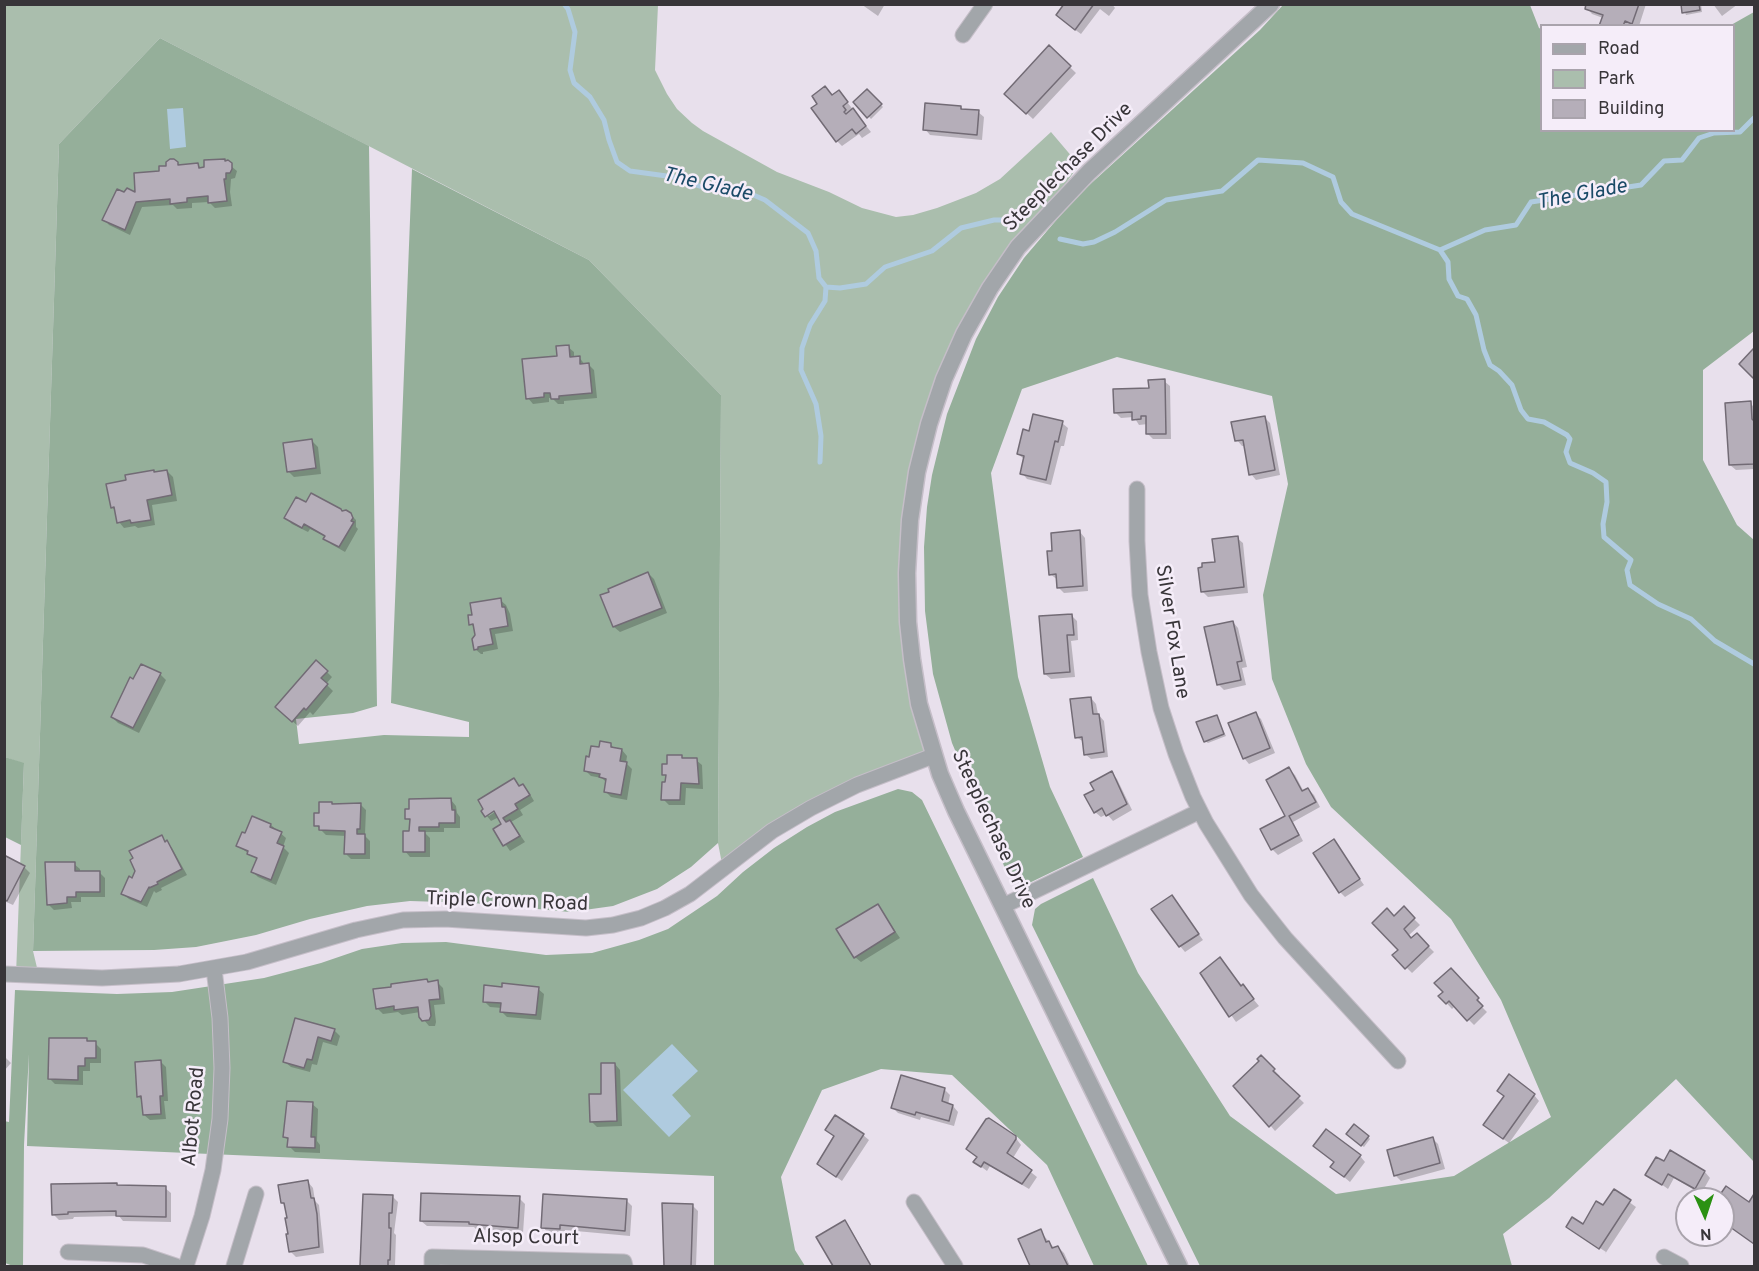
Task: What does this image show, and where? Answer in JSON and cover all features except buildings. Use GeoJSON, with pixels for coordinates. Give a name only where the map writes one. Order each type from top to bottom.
{"type":"FeatureCollection","features":[{"type":"Feature","properties":{"kind":"street"},"geometry":{"type":"LineString","coordinates":[[963,35],[985,4]]}},
{"type":"Feature","properties":{"kind":"street","name":"Steeplechase Drive"},"geometry":{"type":"LineString","coordinates":[[1179,1266],[956,811],[933,756],[920,704],[908,622],[907,573],[910,520],[917,472],[929,424],[964,334],[990,288],[1030,232],[1089,171],[1271,4]]}},
{"type":"Feature","properties":{"kind":"street","name":"Silver Fox Lane"},"geometry":{"type":"LineString","coordinates":[[1137,489],[1140,595],[1149,652],[1161,708],[1176,754],[1200,811],[1251,895],[1285,938],[1398,1061]]}},
{"type":"Feature","properties":{"kind":"street","name":"Triple Crown Road"},"geometry":{"type":"LineString","coordinates":[[4,974],[102,978],[179,974],[246,962],[356,930],[403,921],[445,919],[586,928],[613,926],[641,918],[690,894],[772,831],[811,808],[857,785],[933,756]]}},
{"type":"Feature","properties":{"kind":"street"},"geometry":{"type":"LineString","coordinates":[[1003,906],[1200,811]]}},
{"type":"Feature","properties":{"kind":"street","name":"Albot Road"},"geometry":{"type":"LineString","coordinates":[[187,1266],[213,1170],[220,1119],[222,1068],[220,1018],[214,969]]}},
{"type":"Feature","properties":{"kind":"street"},"geometry":{"type":"LineString","coordinates":[[234,1266],[256,1194]]}},
{"type":"Feature","properties":{"kind":"street"},"geometry":{"type":"LineString","coordinates":[[914,1202],[955,1266]]}},
{"type":"Feature","properties":{"kind":"street"},"geometry":{"type":"LineString","coordinates":[[68,1252],[143,1256],[187,1266]]}},
{"type":"Feature","properties":{"kind":"street","name":"Alsop Court"},"geometry":{"type":"LineString","coordinates":[[432,1266],[432,1257],[624,1262],[625,1266]]}},
{"type":"Feature","properties":{"kind":"street"},"geometry":{"type":"LineString","coordinates":[[1664,1257],[1681,1266]]}},
{"type":"Feature","properties":{"kind":"green space"},"geometry":{"type":"Polygon","coordinates":[[[5,5],[658,5],[655,70],[677,109],[692,123],[777,172],[829,192],[862,208],[896,217],[937,208],[976,193],[1000,179],[1051,132],[1079,165],[990,288],[929,424],[907,573],[933,756],[857,785],[723,869],[718,843],[721,395],[589,260],[160,38],[59,144],[33,951],[39,976],[16,975],[24,764],[5,757],[5,5]]]}},
{"type":"Feature","properties":{"kind":"green space"},"geometry":{"type":"Polygon","coordinates":[[[1283,5],[1530,5],[1540,28],[1540,132],[1735,132],[1735,24],[1733,24],[1754,12],[1754,331],[1703,370],[1703,460],[1737,525],[1754,540],[1754,1162],[1676,1079],[1549,1198],[1503,1234],[1512,1266],[1200,1266],[1032,925],[1035,909],[1041,904],[1093,878],[1138,973],[1230,1116],[1336,1194],[1454,1176],[1551,1117],[1501,1000],[1451,919],[1331,807],[1306,764],[1272,679],[1263,595],[1288,484],[1272,396],[1117,357],[1022,389],[991,473],[1018,677],[1050,787],[1083,857],[1025,885],[1014,881],[1007,873],[952,743],[933,674],[925,611],[924,547],[927,507],[932,475],[947,414],[976,339],[998,297],[1024,258],[1075,198],[1260,30],[1283,5]]]}},
{"type":"Feature","properties":{"kind":"green space"},"geometry":{"type":"Polygon","coordinates":[[[160,38],[369,146],[377,706],[353,713],[296,719],[299,744],[384,735],[469,737],[469,722],[391,703],[412,169],[589,260],[721,395],[718,843],[691,867],[657,889],[613,906],[570,912],[473,903],[410,901],[367,906],[310,919],[256,935],[196,947],[154,950],[33,951],[59,144],[160,38]]]}},
{"type":"Feature","properties":{"kind":"green space"},"geometry":{"type":"Polygon","coordinates":[[[5,757],[24,763],[21,845],[5,837],[5,757]]]}},
{"type":"Feature","properties":{"kind":"green space"},"geometry":{"type":"Polygon","coordinates":[[[898,789],[912,792],[922,800],[1148,1266],[1094,1266],[1047,1165],[952,1075],[881,1069],[822,1090],[781,1177],[795,1250],[805,1266],[714,1266],[714,1176],[27,1146],[29,1054],[24,1145],[23,1266],[5,1263],[4,1121],[9,1122],[15,990],[117,994],[172,992],[264,978],[362,949],[402,943],[446,942],[546,955],[592,953],[668,929],[717,896],[774,848],[807,827],[835,812],[898,789]]]}},
{"type":"Feature","properties":{"kind":"water"},"geometry":{"type":"Polygon","coordinates":[[[183,108],[186,147],[170,149],[167,109],[183,108]]]}},
{"type":"Feature","properties":{"kind":"water"},"geometry":{"type":"Polygon","coordinates":[[[672,1044],[698,1071],[672,1095],[691,1116],[669,1137],[623,1090],[672,1044]]]}},
{"type":"Feature","properties":{"kind":"waterway","name":"The Glade"},"geometry":{"type":"LineString","coordinates":[[564,4],[568,9],[575,32],[570,70],[574,83],[590,97],[604,120],[617,162],[630,171],[674,177],[702,187],[744,191],[765,200],[808,233],[816,251],[819,278],[826,287]]}},
{"type":"Feature","properties":{"kind":"waterway","name":"The Glade"},"geometry":{"type":"LineString","coordinates":[[1060,239],[1083,244],[1094,242],[1115,232],[1166,200],[1222,191],[1258,160],[1303,163],[1333,177],[1341,202],[1352,214],[1440,250],[1485,230],[1516,225],[1531,202],[1641,185],[1664,161],[1682,160],[1699,138],[1714,133],[1740,132],[1754,118]]}},
{"type":"Feature","properties":{"kind":"waterway","name":"The Glade"},"geometry":{"type":"LineString","coordinates":[[826,287],[840,288],[866,284],[885,267],[932,251],[961,228],[994,220],[1012,220]]}},
{"type":"Feature","properties":{"kind":"waterway"},"geometry":{"type":"LineString","coordinates":[[1440,250],[1448,262],[1449,279],[1458,296],[1467,299],[1476,315],[1490,365],[1512,385],[1521,410],[1528,419],[1544,422],[1567,435],[1570,439],[1566,452],[1570,463],[1593,473],[1606,482],[1604,537],[1631,560],[1627,570],[1630,585],[1658,604],[1691,619],[1715,641],[1754,664]]}},
{"type":"Feature","properties":{"kind":"waterway"},"geometry":{"type":"LineString","coordinates":[[820,462],[821,436],[816,404],[801,370],[802,348],[810,325],[825,301],[826,287]]}}]}
